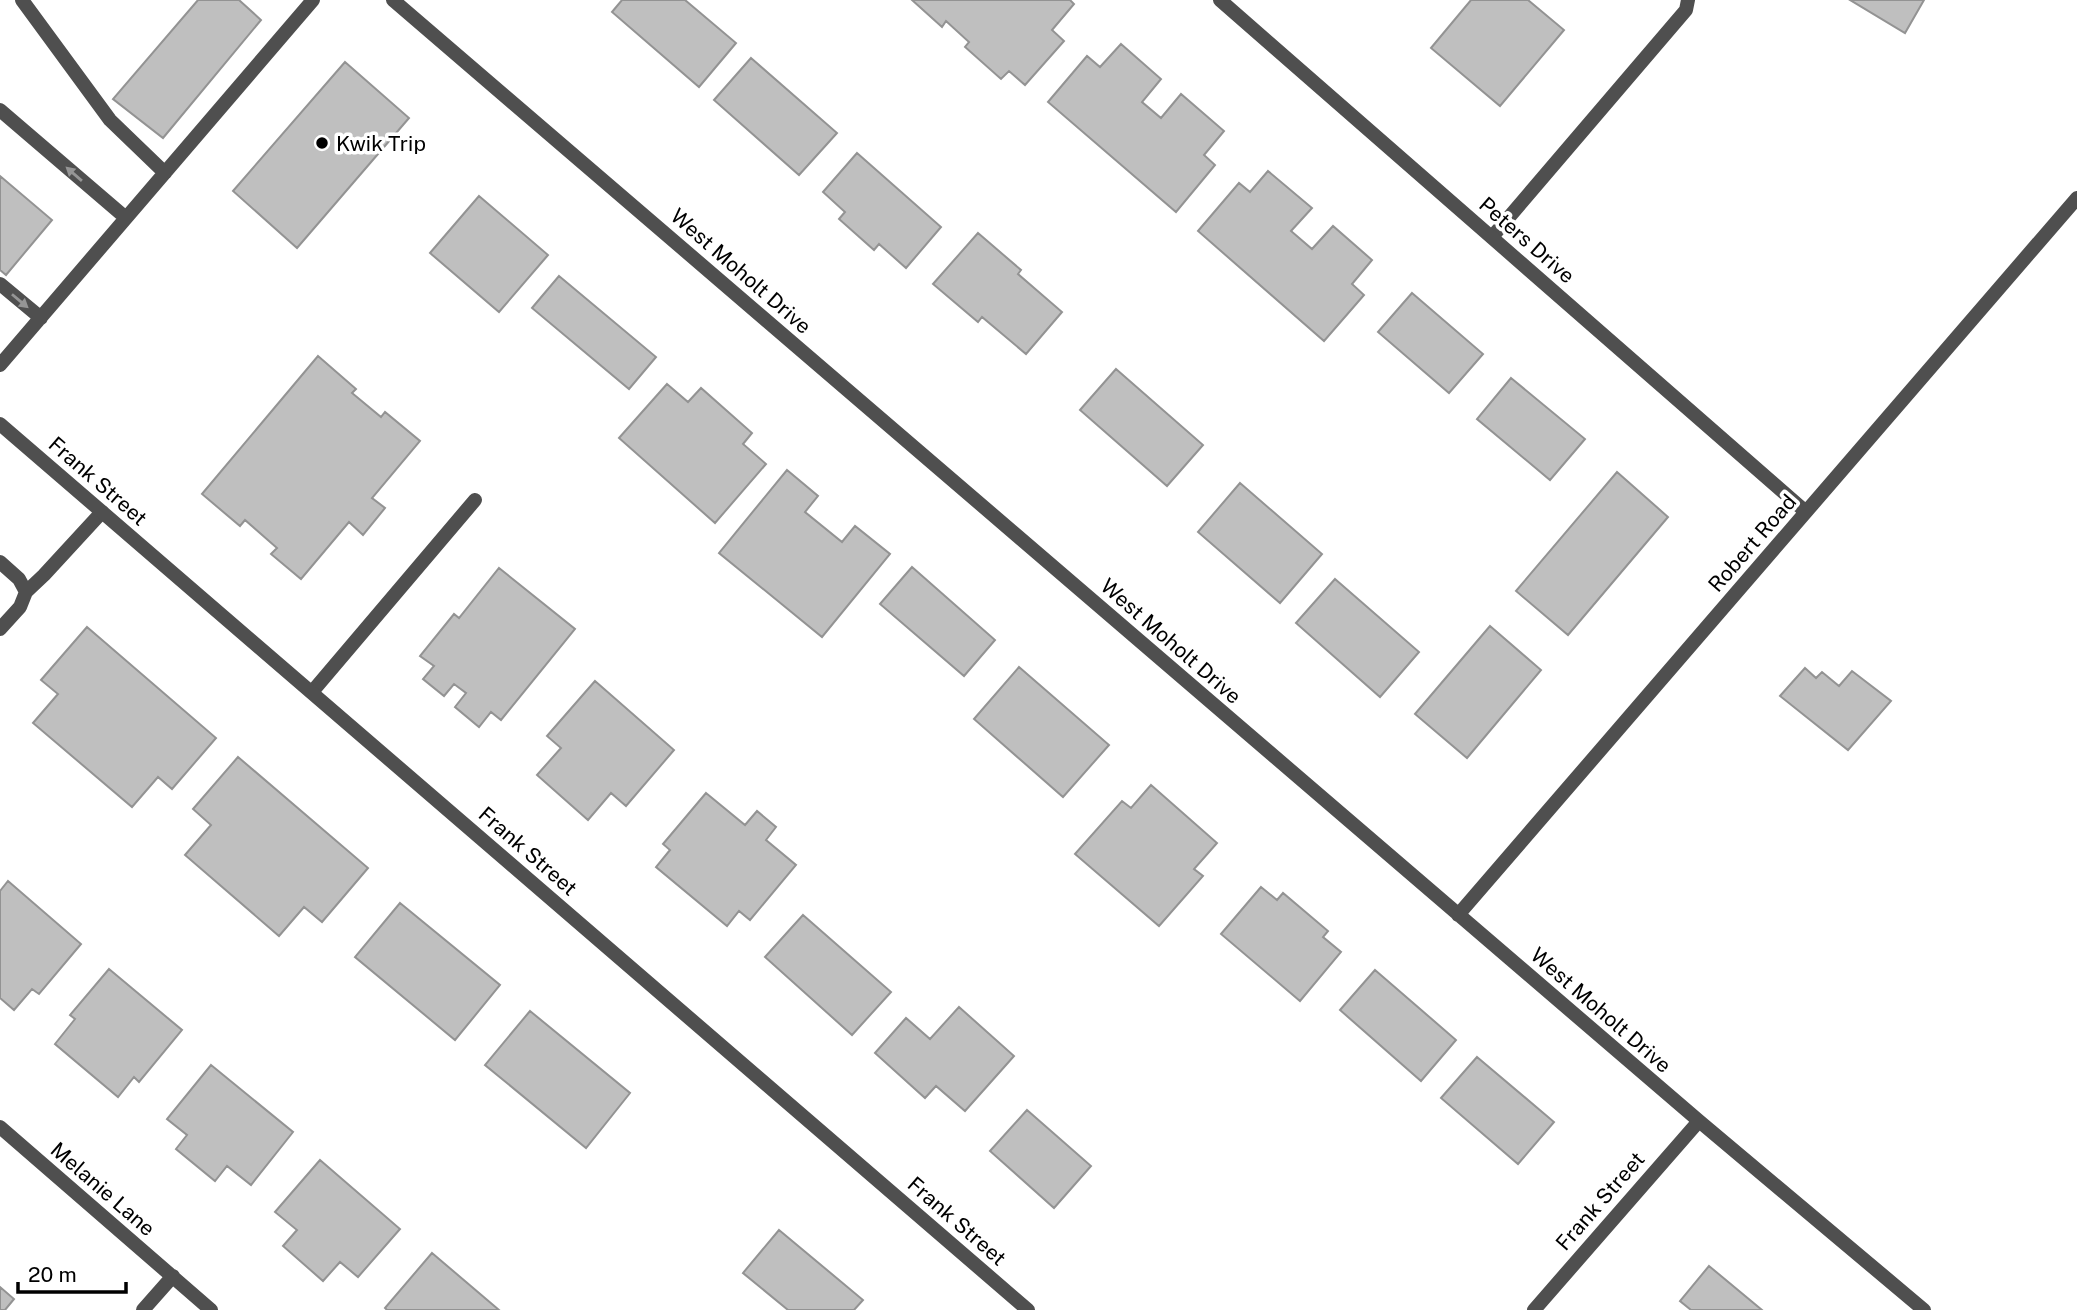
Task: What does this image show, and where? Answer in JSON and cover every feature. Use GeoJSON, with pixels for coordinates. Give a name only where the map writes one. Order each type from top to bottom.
{"type":"FeatureCollection","features":[{"type":"Feature","properties":{"kind":"street"},"geometry":{"type":"LineString","coordinates":[[22,0],[110,120],[165,173]]}},
{"type":"Feature","properties":{"kind":"street"},"geometry":{"type":"LineString","coordinates":[[0,365],[313,0]]}},
{"type":"Feature","properties":{"kind":"street","name":"West Moholt Drive"},"geometry":{"type":"LineString","coordinates":[[393,0],[1458,915],[1924,1310]]}},
{"type":"Feature","properties":{"kind":"street","name":"Peters Drive"},"geometry":{"type":"LineString","coordinates":[[1220,0],[1807,512]]}},
{"type":"Feature","properties":{"kind":"street"},"geometry":{"type":"LineString","coordinates":[[1492,237],[1686,10],[1688,0]]}},
{"type":"Feature","properties":{"kind":"street"},"geometry":{"type":"LineString","coordinates":[[0,110],[126,218]]}},
{"type":"Feature","properties":{"kind":"street","name":"Robert Road"},"geometry":{"type":"LineString","coordinates":[[1458,915],[2077,198]]}},
{"type":"Feature","properties":{"kind":"street"},"geometry":{"type":"LineString","coordinates":[[0,284],[41,318]]}},
{"type":"Feature","properties":{"kind":"street","name":"Frank Street"},"geometry":{"type":"LineString","coordinates":[[0,424],[1028,1310]]}},
{"type":"Feature","properties":{"kind":"street"},"geometry":{"type":"LineString","coordinates":[[312,692],[475,500]]}},
{"type":"Feature","properties":{"kind":"street"},"geometry":{"type":"LineString","coordinates":[[0,629],[20,607],[26,592],[102,512]]}},
{"type":"Feature","properties":{"kind":"street"},"geometry":{"type":"LineString","coordinates":[[0,562],[19,579],[26,592]]}},
{"type":"Feature","properties":{"kind":"street","name":"Frank Street"},"geometry":{"type":"LineString","coordinates":[[1534,1310],[1699,1121]]}},
{"type":"Feature","properties":{"kind":"street","name":"Melanie Lane"},"geometry":{"type":"LineString","coordinates":[[0,1127],[211,1310]]}},
{"type":"Feature","properties":{"kind":"street"},"geometry":{"type":"LineString","coordinates":[[143,1310],[173,1276]]}},
{"type":"Feature","properties":{"kind":"building"},"geometry":{"type":"Polygon","coordinates":[[[198,0],[239,0],[261,20],[163,138],[113,99],[198,0]]]}},
{"type":"Feature","properties":{"kind":"building"},"geometry":{"type":"Polygon","coordinates":[[[622,0],[685,0],[736,43],[699,87],[612,12],[622,0]]]}},
{"type":"Feature","properties":{"kind":"building"},"geometry":{"type":"Polygon","coordinates":[[[912,0],[1070,0],[1074,4],[1052,30],[1064,41],[1025,85],[1009,71],[1001,79],[965,47],[969,42],[946,21],[942,27],[912,0]]]}},
{"type":"Feature","properties":{"kind":"building"},"geometry":{"type":"Polygon","coordinates":[[[1471,0],[1528,0],[1564,30],[1500,106],[1431,48],[1471,0]]]}},
{"type":"Feature","properties":{"kind":"building"},"geometry":{"type":"Polygon","coordinates":[[[1850,0],[1924,0],[1905,33],[1850,0]]]}},
{"type":"Feature","properties":{"kind":"building"},"geometry":{"type":"Polygon","coordinates":[[[1121,44],[1161,79],[1142,102],[1161,118],[1181,94],[1224,131],[1204,155],[1215,165],[1176,212],[1048,102],[1087,56],[1100,67],[1121,44]]]}},
{"type":"Feature","properties":{"kind":"building"},"geometry":{"type":"Polygon","coordinates":[[[751,58],[837,133],[799,175],[714,100],[751,58]]]}},
{"type":"Feature","properties":{"kind":"building"},"geometry":{"type":"Polygon","coordinates":[[[345,62],[409,118],[297,248],[233,191],[345,62]]]}},
{"type":"Feature","properties":{"kind":"building"},"geometry":{"type":"Polygon","coordinates":[[[857,153],[941,227],[906,268],[879,244],[874,250],[839,219],[845,212],[823,192],[857,153]]]}},
{"type":"Feature","properties":{"kind":"building"},"geometry":{"type":"Polygon","coordinates":[[[1268,171],[1312,208],[1291,231],[1312,249],[1333,226],[1372,260],[1352,284],[1364,295],[1324,341],[1198,231],[1239,183],[1250,192],[1268,171]]]}},
{"type":"Feature","properties":{"kind":"building"},"geometry":{"type":"Polygon","coordinates":[[[0,176],[52,220],[6,275],[0,270],[0,176]]]}},
{"type":"Feature","properties":{"kind":"building"},"geometry":{"type":"Polygon","coordinates":[[[479,196],[548,255],[499,312],[430,253],[479,196]]]}},
{"type":"Feature","properties":{"kind":"building"},"geometry":{"type":"Polygon","coordinates":[[[978,233],[1021,270],[1018,274],[1062,312],[1026,354],[982,317],[978,322],[933,284],[978,233]]]}},
{"type":"Feature","properties":{"kind":"building"},"geometry":{"type":"Polygon","coordinates":[[[559,276],[656,357],[629,389],[532,308],[559,276]]]}},
{"type":"Feature","properties":{"kind":"building"},"geometry":{"type":"Polygon","coordinates":[[[1412,293],[1483,354],[1449,393],[1378,332],[1412,293]]]}},
{"type":"Feature","properties":{"kind":"building"},"geometry":{"type":"Polygon","coordinates":[[[318,356],[356,389],[352,393],[381,417],[385,412],[420,441],[372,498],[385,508],[363,535],[349,522],[301,579],[271,554],[277,548],[245,520],[240,526],[202,494],[318,356]]]}},
{"type":"Feature","properties":{"kind":"building"},"geometry":{"type":"Polygon","coordinates":[[[1116,369],[1203,445],[1167,486],[1080,410],[1116,369]]]}},
{"type":"Feature","properties":{"kind":"building"},"geometry":{"type":"Polygon","coordinates":[[[1511,378],[1585,439],[1550,480],[1477,419],[1511,378]]]}},
{"type":"Feature","properties":{"kind":"building"},"geometry":{"type":"Polygon","coordinates":[[[667,384],[688,402],[701,388],[752,433],[743,444],[766,464],[715,523],[619,438],[667,384]]]}},
{"type":"Feature","properties":{"kind":"building"},"geometry":{"type":"Polygon","coordinates":[[[787,470],[818,496],[805,512],[842,542],[855,526],[890,554],[822,637],[719,553],[787,470]]]}},
{"type":"Feature","properties":{"kind":"building"},"geometry":{"type":"Polygon","coordinates":[[[1617,472],[1668,517],[1568,635],[1516,591],[1617,472]]]}},
{"type":"Feature","properties":{"kind":"building"},"geometry":{"type":"Polygon","coordinates":[[[1240,483],[1322,554],[1280,603],[1198,532],[1240,483]]]}},
{"type":"Feature","properties":{"kind":"building"},"geometry":{"type":"Polygon","coordinates":[[[912,567],[995,640],[964,676],[880,604],[912,567]]]}},
{"type":"Feature","properties":{"kind":"building"},"geometry":{"type":"Polygon","coordinates":[[[499,568],[575,629],[501,720],[491,712],[479,727],[455,707],[466,693],[454,684],[444,696],[423,679],[434,666],[420,656],[454,614],[459,618],[499,568]]]}},
{"type":"Feature","properties":{"kind":"building"},"geometry":{"type":"Polygon","coordinates":[[[1335,579],[1419,652],[1380,697],[1296,623],[1335,579]]]}},
{"type":"Feature","properties":{"kind":"building"},"geometry":{"type":"Polygon","coordinates":[[[1490,626],[1541,670],[1467,758],[1415,714],[1490,626]]]}},
{"type":"Feature","properties":{"kind":"building"},"geometry":{"type":"Polygon","coordinates":[[[87,627],[216,738],[172,789],[158,777],[132,807],[33,723],[58,694],[41,680],[87,627]]]}},
{"type":"Feature","properties":{"kind":"building"},"geometry":{"type":"Polygon","coordinates":[[[1019,667],[1109,745],[1063,797],[974,719],[1019,667]]]}},
{"type":"Feature","properties":{"kind":"building"},"geometry":{"type":"Polygon","coordinates":[[[1805,668],[1816,678],[1822,672],[1839,686],[1852,671],[1891,701],[1848,750],[1780,696],[1805,668]]]}},
{"type":"Feature","properties":{"kind":"building"},"geometry":{"type":"Polygon","coordinates":[[[595,681],[674,750],[626,806],[611,793],[588,820],[537,775],[561,748],[547,736],[595,681]]]}},
{"type":"Feature","properties":{"kind":"building"},"geometry":{"type":"Polygon","coordinates":[[[238,757],[368,868],[322,922],[304,907],[279,936],[185,855],[211,825],[193,809],[238,757]]]}},
{"type":"Feature","properties":{"kind":"building"},"geometry":{"type":"Polygon","coordinates":[[[1151,785],[1217,843],[1194,869],[1203,876],[1159,926],[1075,854],[1122,801],[1131,808],[1151,785]]]}},
{"type":"Feature","properties":{"kind":"building"},"geometry":{"type":"Polygon","coordinates":[[[706,793],[745,825],[757,811],[776,827],[766,840],[796,865],[750,920],[739,911],[727,926],[656,867],[670,850],[663,844],[706,793]]]}},
{"type":"Feature","properties":{"kind":"building"},"geometry":{"type":"Polygon","coordinates":[[[8,881],[81,944],[39,994],[32,989],[14,1010],[0,998],[0,891],[8,881]]]}},
{"type":"Feature","properties":{"kind":"building"},"geometry":{"type":"Polygon","coordinates":[[[1261,887],[1277,900],[1283,893],[1328,931],[1323,937],[1341,952],[1300,1001],[1221,934],[1261,887]]]}},
{"type":"Feature","properties":{"kind":"building"},"geometry":{"type":"Polygon","coordinates":[[[400,903],[500,985],[455,1040],[355,957],[400,903]]]}},
{"type":"Feature","properties":{"kind":"building"},"geometry":{"type":"Polygon","coordinates":[[[803,915],[891,992],[852,1035],[765,957],[803,915]]]}},
{"type":"Feature","properties":{"kind":"building"},"geometry":{"type":"Polygon","coordinates":[[[109,969],[182,1030],[139,1082],[134,1077],[118,1097],[55,1044],[75,1019],[70,1015],[109,969]]]}},
{"type":"Feature","properties":{"kind":"building"},"geometry":{"type":"Polygon","coordinates":[[[1375,970],[1456,1040],[1421,1081],[1340,1010],[1375,970]]]}},
{"type":"Feature","properties":{"kind":"building"},"geometry":{"type":"Polygon","coordinates":[[[959,1007],[1014,1056],[965,1111],[936,1086],[925,1098],[875,1053],[906,1018],[930,1039],[959,1007]]]}},
{"type":"Feature","properties":{"kind":"building"},"geometry":{"type":"Polygon","coordinates":[[[530,1011],[630,1093],[586,1148],[485,1065],[530,1011]]]}},
{"type":"Feature","properties":{"kind":"building"},"geometry":{"type":"Polygon","coordinates":[[[1477,1057],[1554,1122],[1518,1164],[1441,1098],[1477,1057]]]}},
{"type":"Feature","properties":{"kind":"building"},"geometry":{"type":"Polygon","coordinates":[[[211,1065],[293,1132],[251,1185],[227,1166],[215,1181],[176,1149],[187,1135],[167,1119],[211,1065]]]}},
{"type":"Feature","properties":{"kind":"building"},"geometry":{"type":"Polygon","coordinates":[[[1027,1110],[1091,1166],[1054,1208],[990,1151],[1027,1110]]]}},
{"type":"Feature","properties":{"kind":"building"},"geometry":{"type":"Polygon","coordinates":[[[320,1160],[400,1229],[358,1277],[340,1262],[323,1281],[283,1246],[297,1230],[275,1212],[320,1160]]]}},
{"type":"Feature","properties":{"kind":"building"},"geometry":{"type":"Polygon","coordinates":[[[779,1230],[863,1300],[854,1310],[788,1310],[743,1273],[779,1230]]]}},
{"type":"Feature","properties":{"kind":"building"},"geometry":{"type":"Polygon","coordinates":[[[432,1253],[499,1310],[387,1310],[385,1308],[432,1253]]]}},
{"type":"Feature","properties":{"kind":"building"},"geometry":{"type":"Polygon","coordinates":[[[1709,1266],[1762,1310],[1691,1310],[1680,1301],[1709,1266]]]}},
{"type":"Feature","properties":{"kind":"building"},"geometry":{"type":"Polygon","coordinates":[[[0,1287],[14,1299],[5,1310],[0,1310],[0,1287]]]}},
{"type":"Feature","properties":{"kind":"place","name":"Kwik Trip"},"geometry":{"type":"Point","coordinates":[322,143]}}]}
